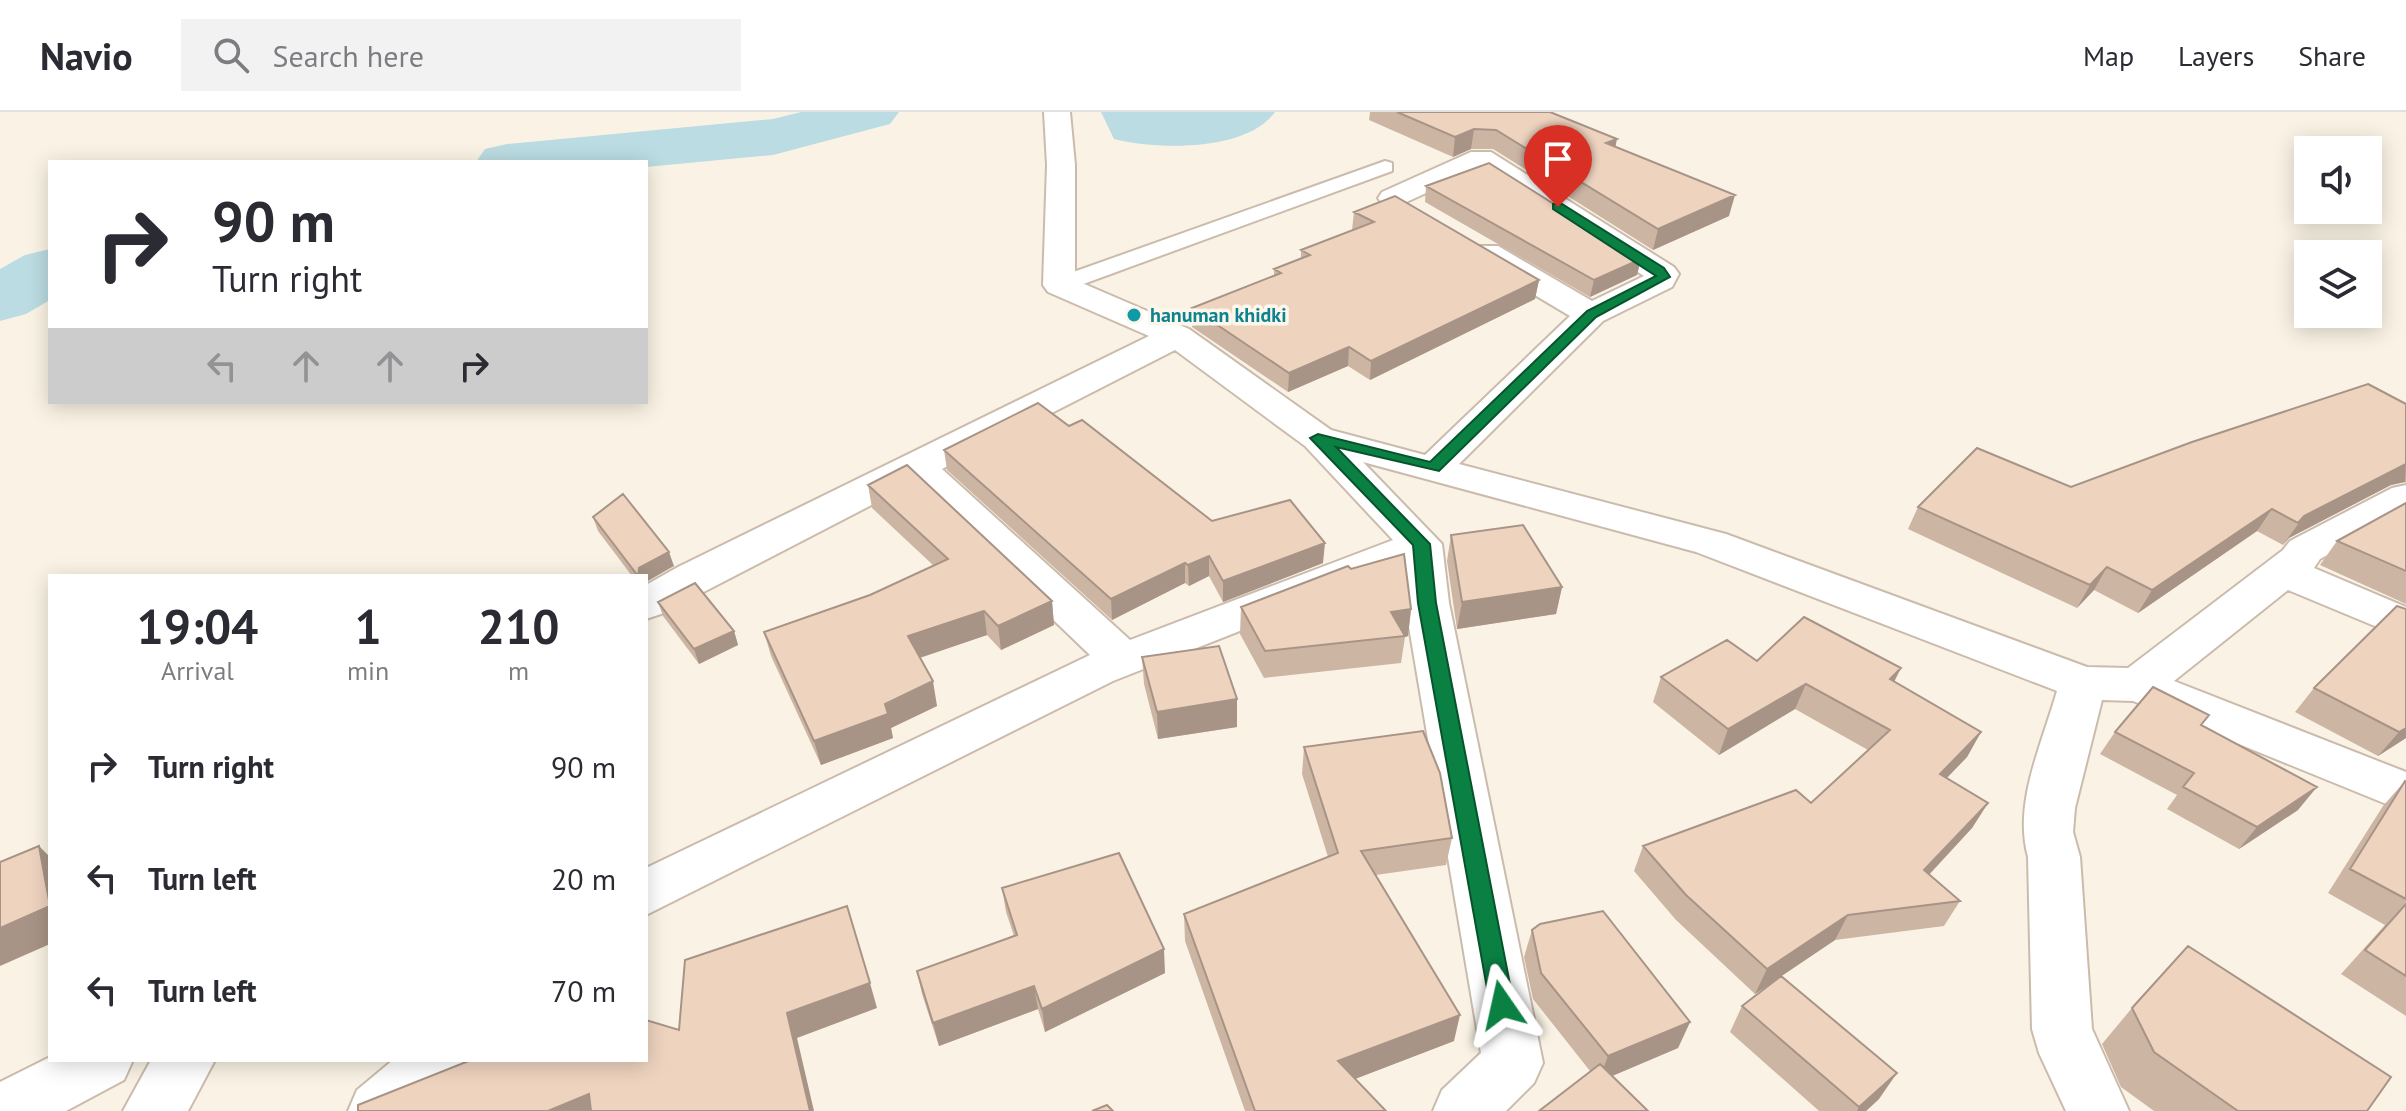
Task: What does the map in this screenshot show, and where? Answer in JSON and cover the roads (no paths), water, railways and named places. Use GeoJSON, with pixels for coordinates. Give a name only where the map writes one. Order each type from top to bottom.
{"type":"FeatureCollection","features":[{"type":"Feature","properties":{"kind":"street"},"geometry":{"type":"LineString","coordinates":[[1057,112],[1061,165],[1059,285],[1177,336],[1318,438],[1421,544],[1427,603],[1513,1063],[1464,1111]]}},
{"type":"Feature","properties":{"kind":"street"},"geometry":{"type":"LineString","coordinates":[[1418,213],[1392,198],[1481,158],[1663,274],[1661,280],[1591,314],[1434,467]]}},
{"type":"Feature","properties":{"kind":"street"},"geometry":{"type":"LineString","coordinates":[[1458,236],[1591,314]]}},
{"type":"Feature","properties":{"kind":"street"},"geometry":{"type":"LineString","coordinates":[[648,603],[693,577],[1177,336]]}},
{"type":"Feature","properties":{"kind":"street"},"geometry":{"type":"LineString","coordinates":[[1318,438],[1711,543],[2083,683],[2138,685],[2406,793]]}},
{"type":"Feature","properties":{"kind":"street"},"geometry":{"type":"LineString","coordinates":[[916,466],[1123,660]]}},
{"type":"Feature","properties":{"kind":"street"},"geometry":{"type":"LineString","coordinates":[[2138,685],[2283,571],[2305,550],[2406,497]]}},
{"type":"Feature","properties":{"kind":"street"},"geometry":{"type":"LineString","coordinates":[[648,892],[1123,660],[1421,544]]}},
{"type":"Feature","properties":{"kind":"street"},"geometry":{"type":"LineString","coordinates":[[2283,571],[2406,624]]}},
{"type":"Feature","properties":{"kind":"street"},"geometry":{"type":"LineString","coordinates":[[2083,683],[2049,808],[2047,832],[2054,857],[2062,1029],[2069,1053],[2098,1111]]}},
{"type":"Feature","properties":{"kind":"street"},"geometry":{"type":"LineString","coordinates":[[6,1111],[99,1062]]}},
{"type":"Feature","properties":{"kind":"street"},"geometry":{"type":"LineString","coordinates":[[154,1111],[184,1062]]}},
{"type":"Feature","properties":{"kind":"street"},"geometry":{"type":"LineString","coordinates":[[379,1111],[436,1062]]}},
{"type":"Feature","properties":{"kind":"lane"},"geometry":{"type":"LineString","coordinates":[[1059,285],[1385,167]]}},
{"type":"Feature","properties":{"kind":"waterway"},"geometry":{"type":"LineString","coordinates":[[528,160],[773,137],[870,112]]}},
{"type":"Feature","properties":{"kind":"waterway"},"geometry":{"type":"LineString","coordinates":[[1130,112],[1135,127],[1164,130],[1205,125],[1246,112]]}},
{"type":"Feature","properties":{"kind":"waterway"},"geometry":{"type":"LineString","coordinates":[[0,299],[48,271]]}},
{"type":"Feature","properties":{"kind":"place","name":"hanuman khidki"},"geometry":{"type":"Point","coordinates":[1134,315]}}]}
